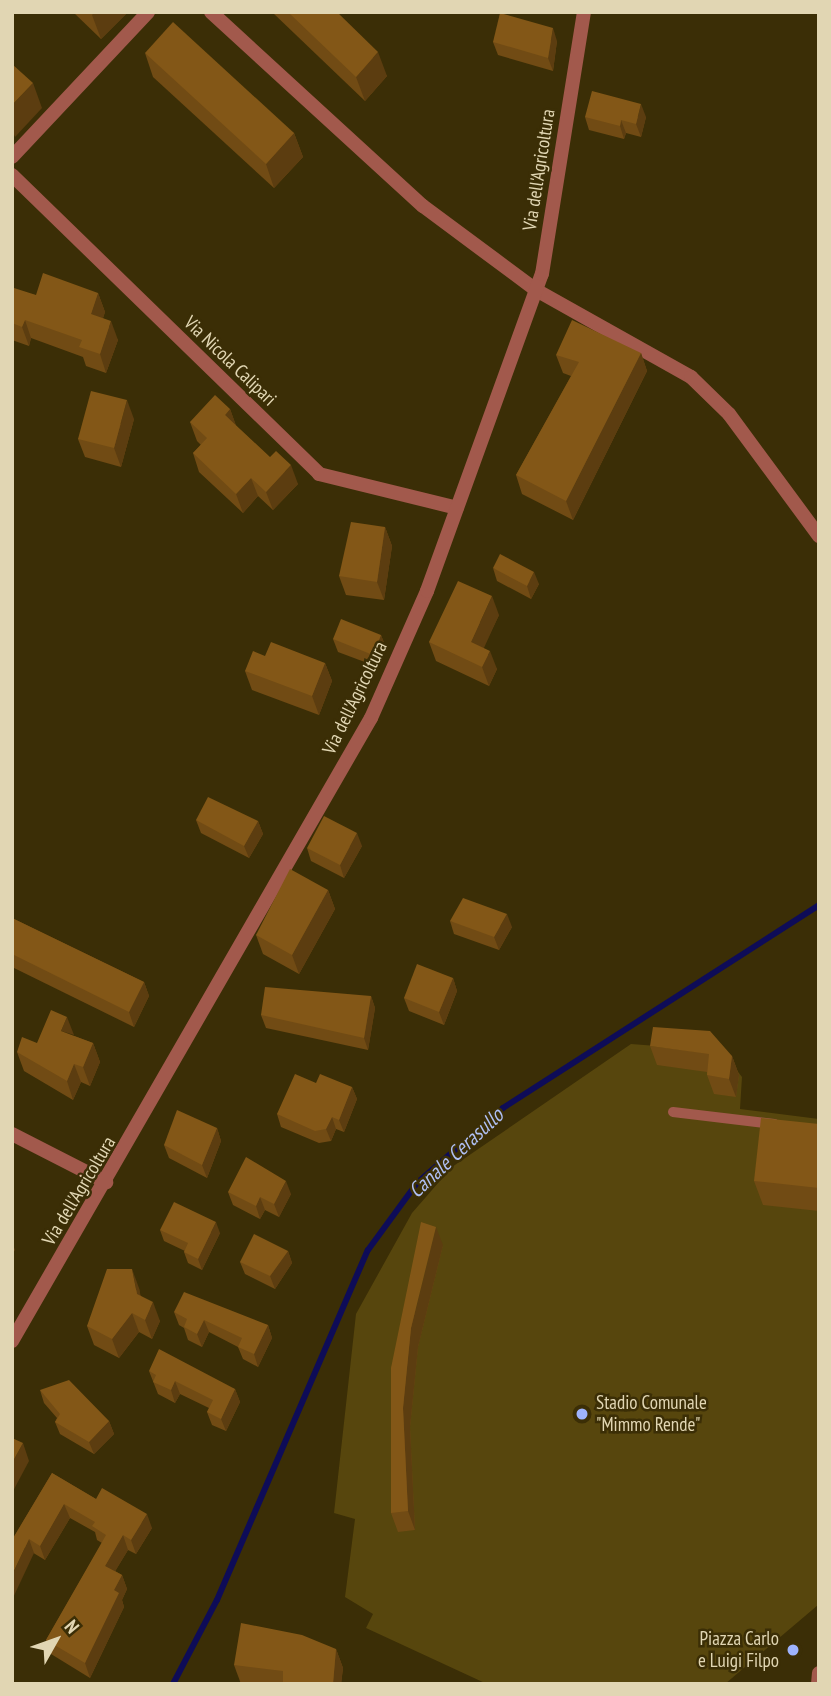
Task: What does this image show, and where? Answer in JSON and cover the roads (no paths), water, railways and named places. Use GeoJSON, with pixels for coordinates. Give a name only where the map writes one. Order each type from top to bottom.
{"type":"FeatureCollection","features":[{"type":"Feature","properties":{"kind":"street"},"geometry":{"type":"LineString","coordinates":[[12,157],[148,12]]}},
{"type":"Feature","properties":{"kind":"street"},"geometry":{"type":"LineString","coordinates":[[211,12],[423,206],[536,290],[691,377],[729,414],[819,536]]}},
{"type":"Feature","properties":{"kind":"street","name":"Via dell'Agricoltura"},"geometry":{"type":"LineString","coordinates":[[12,1341],[371,718],[457,508],[536,290],[584,12]]}},
{"type":"Feature","properties":{"kind":"street","name":"Via Nicola Calipari"},"geometry":{"type":"LineString","coordinates":[[12,175],[319,474],[457,508]]}},
{"type":"Feature","properties":{"kind":"street"},"geometry":{"type":"LineString","coordinates":[[12,1134],[106,1182]]}},
{"type":"Feature","properties":{"kind":"street"},"geometry":{"type":"LineString","coordinates":[[818,1684],[819,1673]]}},
{"type":"Feature","properties":{"kind":"lane"},"geometry":{"type":"LineString","coordinates":[[673,1112],[792,1126]]}},
{"type":"Feature","properties":{"kind":"waterway","name":"Canale Cerasullo"},"geometry":{"type":"LineString","coordinates":[[173,1684],[217,1600],[368,1250],[417,1183],[503,1108],[819,905]]}},
{"type":"Feature","properties":{"kind":"place","name":"Stadio Comunale \"Mimmo Rende\""},"geometry":{"type":"Point","coordinates":[582,1414]}},
{"type":"Feature","properties":{"kind":"place","name":"Piazza Carlo e Luigi Filpo"},"geometry":{"type":"Point","coordinates":[793,1650]}}]}
